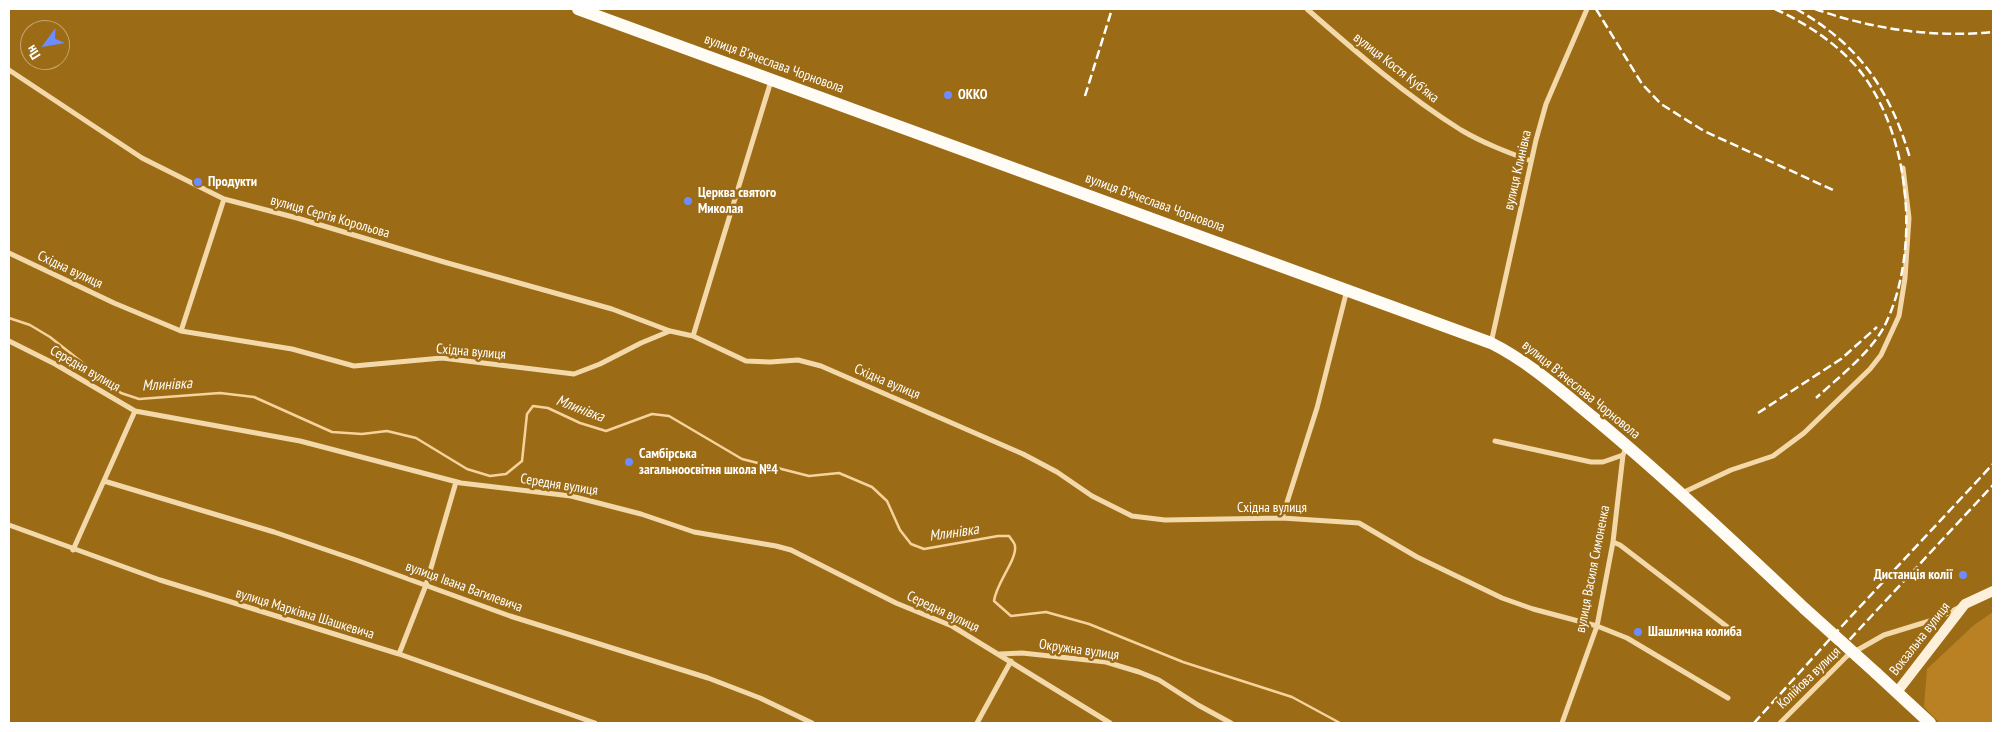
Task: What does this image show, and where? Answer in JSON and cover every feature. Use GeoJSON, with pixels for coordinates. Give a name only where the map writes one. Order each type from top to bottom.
{"type":"FeatureCollection","features":[{"type":"Feature","properties":{"kind":"main road","name":"вулиця Вʼячеслава Чорновола"},"geometry":{"type":"LineString","coordinates":[[578,9],[1491,342],[1533,368],[1625,450],[1682,493],[1930,723]]}},
{"type":"Feature","properties":{"kind":"main road","name":"Вокзальна вулиця"},"geometry":{"type":"LineString","coordinates":[[1897,692],[1965,604],[1993,591]]}},
{"type":"Feature","properties":{"kind":"street","name":"вулиця Костя Кубʼяка"},"geometry":{"type":"LineString","coordinates":[[1307,9],[1406,94],[1462,131],[1531,162]]}},
{"type":"Feature","properties":{"kind":"street","name":"вулиця Клинівка"},"geometry":{"type":"LineString","coordinates":[[1491,342],[1531,162],[1546,104],[1587,9]]}},
{"type":"Feature","properties":{"kind":"street","name":"вулиця Сергія Корольова"},"geometry":{"type":"LineString","coordinates":[[9,70],[142,158],[224,199],[297,218],[612,309],[670,331]]}},
{"type":"Feature","properties":{"kind":"street"},"geometry":{"type":"LineString","coordinates":[[693,336],[772,79]]}},
{"type":"Feature","properties":{"kind":"street"},"geometry":{"type":"LineString","coordinates":[[1682,493],[1731,470],[1773,456],[1804,433],[1870,369],[1881,355],[1899,316],[1905,278],[1909,218],[1903,168]]}},
{"type":"Feature","properties":{"kind":"street"},"geometry":{"type":"LineString","coordinates":[[181,331],[224,199]]}},
{"type":"Feature","properties":{"kind":"street","name":"Східна вулиця"},"geometry":{"type":"LineString","coordinates":[[9,253],[114,303],[181,331],[292,349],[354,366],[442,358],[574,374],[600,364],[641,343],[670,331],[693,336],[746,361],[798,360],[821,366],[1023,454],[1056,472],[1092,496],[1132,516],[1165,520],[1282,518],[1359,523],[1417,556],[1502,598],[1533,609],[1597,626],[1627,638],[1728,698]]}},
{"type":"Feature","properties":{"kind":"street"},"geometry":{"type":"LineString","coordinates":[[1282,518],[1317,408],[1347,289]]}},
{"type":"Feature","properties":{"kind":"street","name":"Середня вулиця"},"geometry":{"type":"LineString","coordinates":[[9,341],[54,364],[135,411],[300,441],[456,482],[571,496],[641,514],[694,532],[791,550],[896,603],[952,626],[1012,661],[1110,723]]}},
{"type":"Feature","properties":{"kind":"street"},"geometry":{"type":"LineString","coordinates":[[73,550],[135,411]]}},
{"type":"Feature","properties":{"kind":"street"},"geometry":{"type":"LineString","coordinates":[[1495,442],[1590,462],[1603,462],[1625,450]]}},
{"type":"Feature","properties":{"kind":"street","name":"вулиця Василя Симоненка"},"geometry":{"type":"LineString","coordinates":[[1562,723],[1597,626],[1613,542],[1625,450]]}},
{"type":"Feature","properties":{"kind":"street","name":"вулиця Івана Вагилевича"},"geometry":{"type":"LineString","coordinates":[[104,481],[274,532],[510,616],[708,678],[760,698],[812,723]]}},
{"type":"Feature","properties":{"kind":"street"},"geometry":{"type":"LineString","coordinates":[[399,654],[426,585],[456,482]]}},
{"type":"Feature","properties":{"kind":"street","name":"вулиця Маркіяна Шашкевича"},"geometry":{"type":"LineString","coordinates":[[9,525],[73,550],[160,580],[399,654],[595,723]]}},
{"type":"Feature","properties":{"kind":"street"},"geometry":{"type":"LineString","coordinates":[[1613,542],[1620,545],[1734,632]]}},
{"type":"Feature","properties":{"kind":"street","name":"Колійова вулиця"},"geometry":{"type":"LineString","coordinates":[[1780,723],[1847,656],[1884,635],[1936,619],[1965,604]]}},
{"type":"Feature","properties":{"kind":"street","name":"Окружна вулиця"},"geometry":{"type":"LineString","coordinates":[[999,654],[1022,653],[1106,662],[1159,680],[1231,723]]}},
{"type":"Feature","properties":{"kind":"street"},"geometry":{"type":"LineString","coordinates":[[977,723],[1012,661]]}},
{"type":"Feature","properties":{"kind":"shaded area"},"geometry":{"type":"Polygon","coordinates":[[[1993,612],[1993,723],[1940,723],[1924,707],[1927,669],[1974,625],[1993,612]]]}},
{"type":"Feature","properties":{"kind":"waterway","name":"Млинівка"},"geometry":{"type":"LineString","coordinates":[[9,318],[30,325],[50,337],[121,393],[139,399],[220,393],[254,397],[332,432],[362,434],[387,431],[416,438],[467,469],[490,476],[506,474],[522,461],[527,414],[533,406],[548,408],[580,423],[606,431],[652,414],[669,416],[742,459],[809,476],[839,473],[872,487],[887,501],[900,530],[911,544],[924,549],[998,536],[1009,536],[1014,542],[1015,552],[998,587],[994,601],[1011,616],[1046,612],[1089,624],[1183,662],[1292,697],[1340,723]]}},
{"type":"Feature","properties":{"kind":"railway"},"geometry":{"type":"LineString","coordinates":[[1085,96],[1112,9]]}},
{"type":"Feature","properties":{"kind":"railway"},"geometry":{"type":"LineString","coordinates":[[1596,9],[1642,84],[1661,104],[1704,131],[1833,190]]}},
{"type":"Feature","properties":{"kind":"railway"},"geometry":{"type":"LineString","coordinates":[[1775,9],[1807,26],[1837,48],[1855,65],[1874,92],[1888,122],[1899,156],[1905,192],[1906,228],[1903,263],[1896,297],[1884,327],[1862,356],[1816,398]]}},
{"type":"Feature","properties":{"kind":"railway"},"geometry":{"type":"LineString","coordinates":[[1796,9],[1838,37],[1869,71],[1893,111],[1910,158]]}},
{"type":"Feature","properties":{"kind":"railway"},"geometry":{"type":"LineString","coordinates":[[1815,9],[1880,27],[1926,33],[1971,34],[1993,32]]}},
{"type":"Feature","properties":{"kind":"railway"},"geometry":{"type":"LineString","coordinates":[[1758,413],[1841,359],[1877,327]]}},
{"type":"Feature","properties":{"kind":"railway"},"geometry":{"type":"LineString","coordinates":[[1754,723],[1993,464]]}},
{"type":"Feature","properties":{"kind":"railway"},"geometry":{"type":"LineString","coordinates":[[1792,692],[1839,651],[1993,485]]}},
{"type":"Feature","properties":{"kind":"place","name":"OKKO"},"geometry":{"type":"Point","coordinates":[948,95]}},
{"type":"Feature","properties":{"kind":"place","name":"Продукти"},"geometry":{"type":"Point","coordinates":[198,182]}},
{"type":"Feature","properties":{"kind":"place","name":"Церква святого Миколая"},"geometry":{"type":"Point","coordinates":[688,201]}},
{"type":"Feature","properties":{"kind":"place","name":"Самбірська загальноосвітня школа №4"},"geometry":{"type":"Point","coordinates":[629,462]}},
{"type":"Feature","properties":{"kind":"place","name":"Дистанція колії"},"geometry":{"type":"Point","coordinates":[1963,575]}},
{"type":"Feature","properties":{"kind":"place","name":"Шашлична колиба"},"geometry":{"type":"Point","coordinates":[1638,632]}}]}
